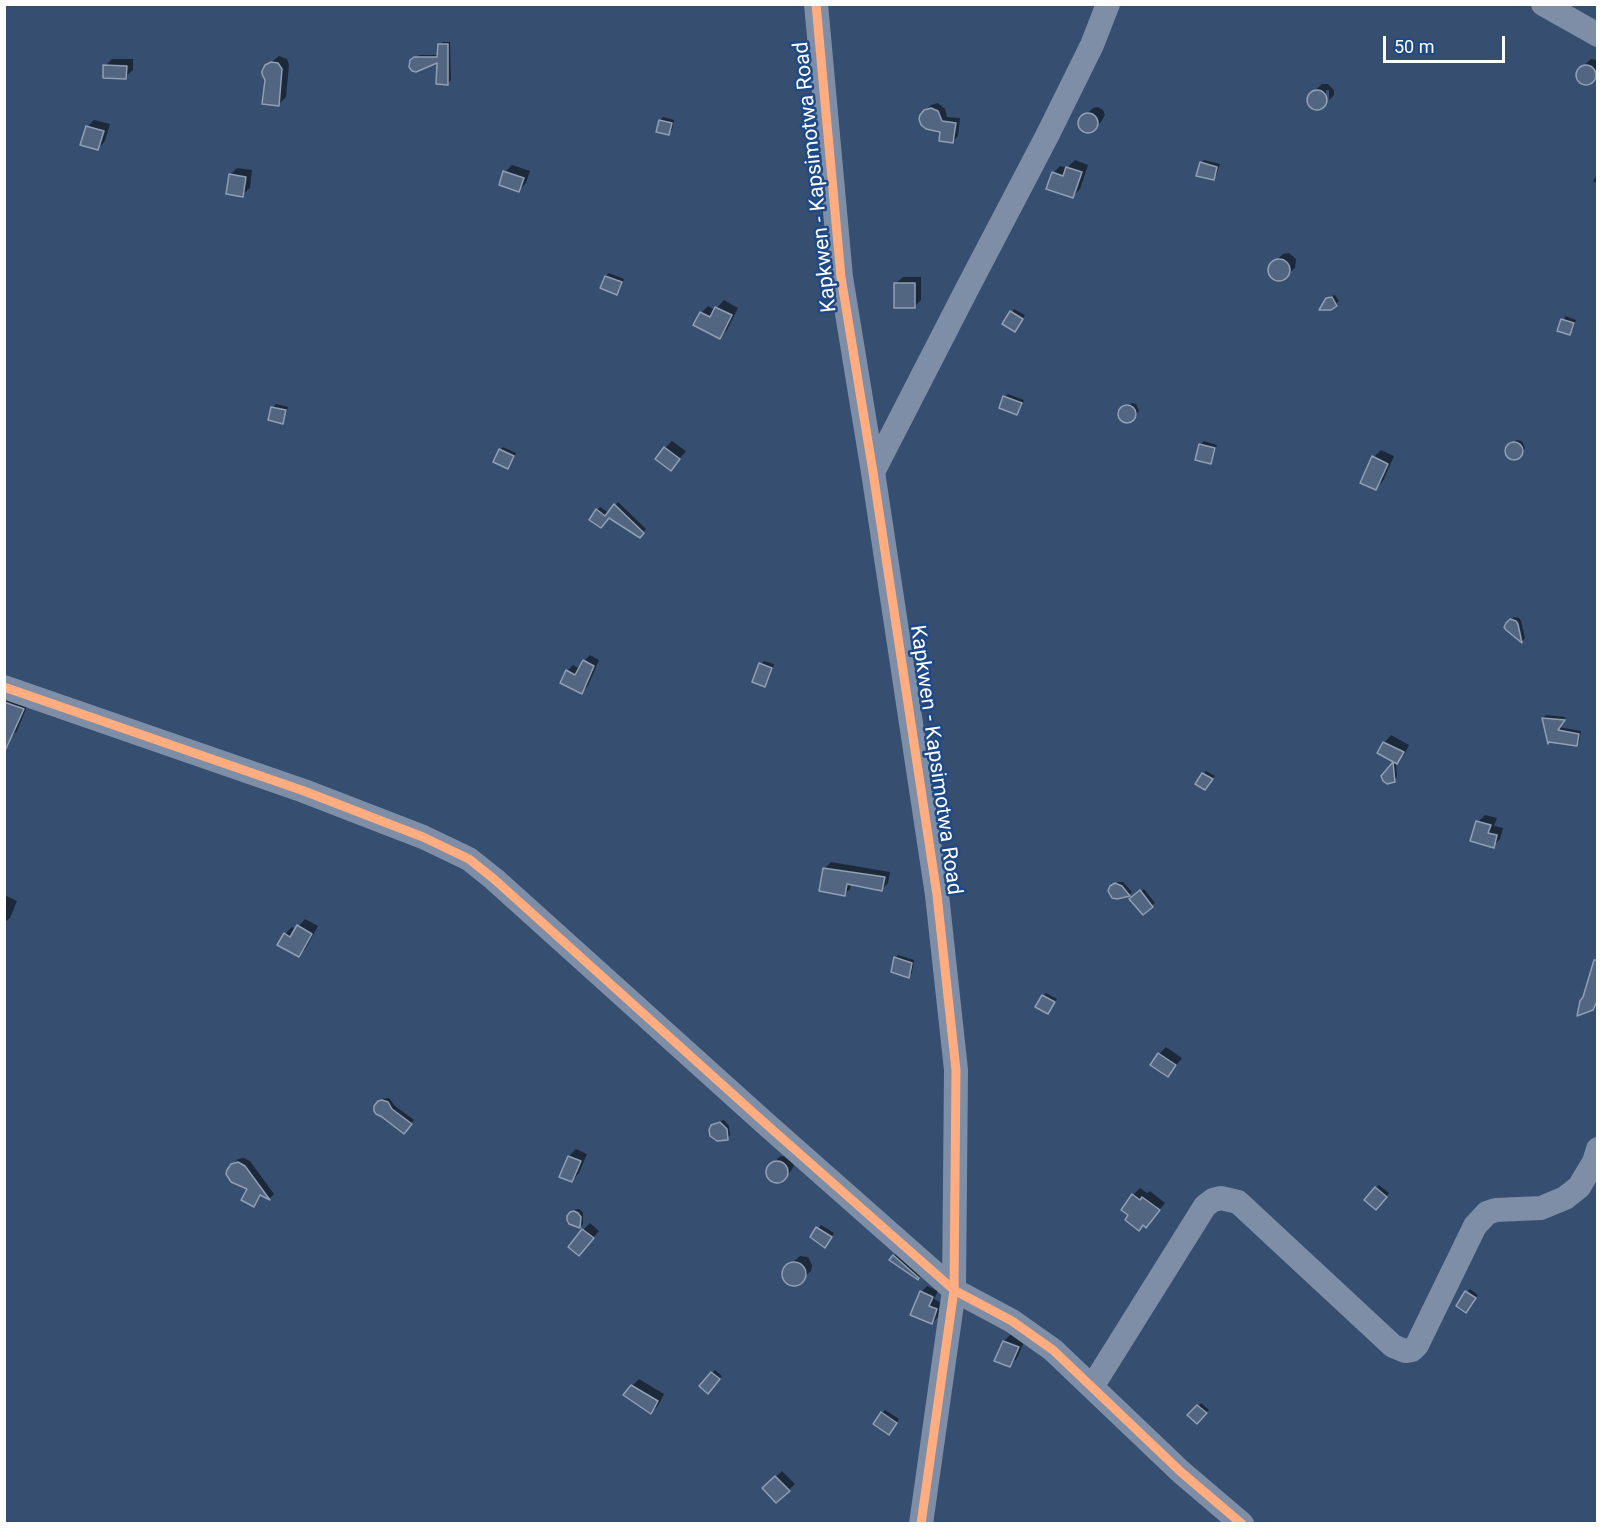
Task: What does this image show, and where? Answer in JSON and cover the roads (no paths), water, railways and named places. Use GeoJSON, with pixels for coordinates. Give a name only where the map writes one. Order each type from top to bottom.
{"type":"FeatureCollection","features":[{"type":"Feature","properties":{"kind":"street","name":"Kapkwen - Kapsimotwa Road"},"geometry":{"type":"LineString","coordinates":[[816,4],[841,277],[935,884],[956,1070],[954,1290],[921,1524]]}},
{"type":"Feature","properties":{"kind":"street"},"geometry":{"type":"LineString","coordinates":[[873,472],[1047,136],[1092,45],[1108,4]]}},
{"type":"Feature","properties":{"kind":"street"},"geometry":{"type":"LineString","coordinates":[[1543,4],[1598,35]]}},
{"type":"Feature","properties":{"kind":"street"},"geometry":{"type":"LineString","coordinates":[[4,687],[304,791],[423,837],[469,859],[954,1290],[1012,1321],[1053,1350],[1181,1472],[1242,1524]]}},
{"type":"Feature","properties":{"kind":"street"},"geometry":{"type":"LineString","coordinates":[[1092,1388],[1205,1206],[1213,1200],[1221,1198],[1238,1202],[1394,1346],[1405,1351],[1412,1350],[1417,1345],[1475,1226],[1487,1213],[1496,1210],[1541,1208],[1566,1198],[1579,1187],[1594,1162],[1598,1149]]}}]}
